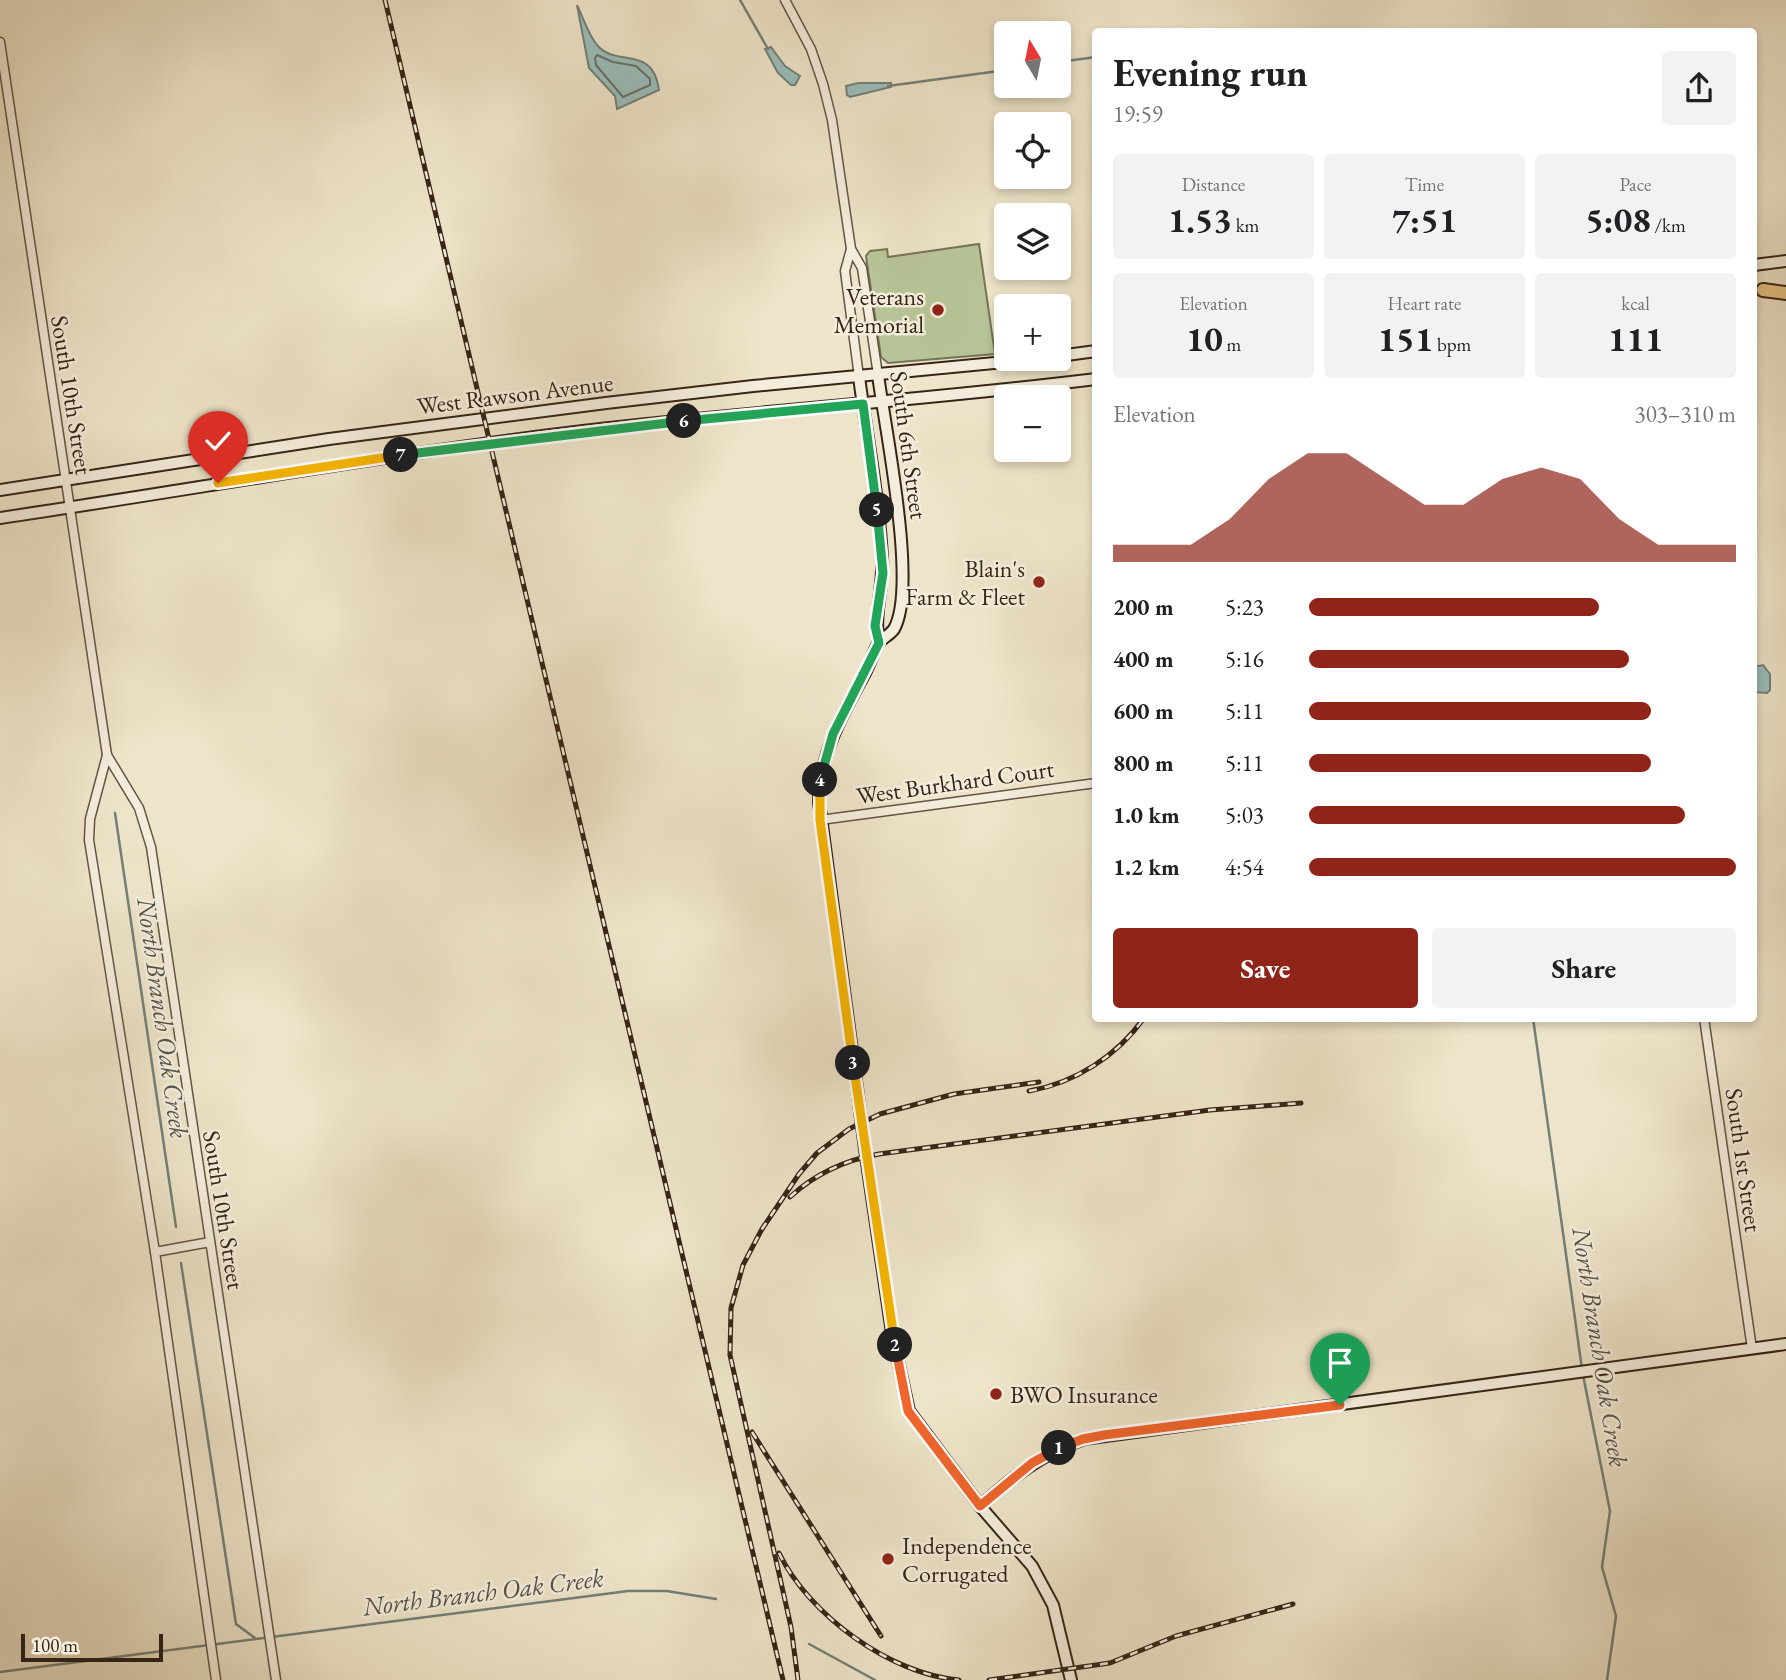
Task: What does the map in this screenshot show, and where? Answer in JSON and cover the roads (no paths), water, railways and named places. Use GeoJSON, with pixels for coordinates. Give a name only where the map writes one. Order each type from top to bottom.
{"type":"FeatureCollection","features":[{"type":"Feature","properties":{"kind":"main road"},"geometry":{"type":"LineString","coordinates":[[1758,291],[1786,293]]}},
{"type":"Feature","properties":{"kind":"street","name":"South 6th Street"},"geometry":{"type":"LineString","coordinates":[[785,0],[811,49],[836,138],[850,249],[845,271],[882,554],[882,589],[875,626],[879,643]]}},
{"type":"Feature","properties":{"kind":"street","name":"South 10th Street"},"geometry":{"type":"LineString","coordinates":[[0,41],[2,73],[107,755],[139,808],[151,847],[276,1680]]}},
{"type":"Feature","properties":{"kind":"street","name":"South 6th Street"},"geometry":{"type":"LineString","coordinates":[[850,249],[862,268],[900,530],[903,572],[899,610],[893,630],[879,643],[838,723],[826,753],[819,786],[820,820],[890,1321],[908,1411],[980,1506],[1032,1566],[1053,1605],[1071,1680]]}},
{"type":"Feature","properties":{"kind":"street"},"geometry":{"type":"LineString","coordinates":[[1757,265],[1786,261]]}},
{"type":"Feature","properties":{"kind":"street"},"geometry":{"type":"LineString","coordinates":[[1758,291],[1786,287]]}},
{"type":"Feature","properties":{"kind":"street"},"geometry":{"type":"LineString","coordinates":[[1071,354],[1092,352]]}},
{"type":"Feature","properties":{"kind":"street","name":"West Rawson Avenue"},"geometry":{"type":"LineString","coordinates":[[0,490],[426,426],[692,393],[994,363]]}},
{"type":"Feature","properties":{"kind":"street","name":"West Rawson Avenue"},"geometry":{"type":"LineString","coordinates":[[0,518],[333,464],[498,442],[610,428],[882,403],[1092,379]]}},
{"type":"Feature","properties":{"kind":"street","name":"South 10th Street"},"geometry":{"type":"LineString","coordinates":[[107,755],[90,819],[89,840],[155,1252],[216,1680]]}},
{"type":"Feature","properties":{"kind":"street","name":"West Burkhard Court"},"geometry":{"type":"LineString","coordinates":[[820,820],[1092,784]]}},
{"type":"Feature","properties":{"kind":"street","name":"South 1st Street"},"geometry":{"type":"LineString","coordinates":[[1705,1022],[1752,1349]]}},
{"type":"Feature","properties":{"kind":"street"},"geometry":{"type":"LineString","coordinates":[[155,1252],[209,1242]]}},
{"type":"Feature","properties":{"kind":"street"},"geometry":{"type":"LineString","coordinates":[[980,1506],[1032,1463],[1052,1451],[1083,1439],[1786,1344]]}},
{"type":"Feature","properties":{"kind":"water"},"geometry":{"type":"Polygon","coordinates":[[[577,5],[597,45],[605,52],[642,62],[649,67],[659,90],[617,109],[615,96],[589,68],[577,5]]]}},
{"type":"Feature","properties":{"kind":"water"},"geometry":{"type":"Polygon","coordinates":[[[771,47],[785,66],[800,76],[795,85],[791,85],[778,73],[765,49],[771,47]]]}},
{"type":"Feature","properties":{"kind":"water"},"geometry":{"type":"Polygon","coordinates":[[[858,83],[891,83],[891,87],[850,97],[847,95],[846,86],[858,83]]]}},
{"type":"Feature","properties":{"kind":"water"},"geometry":{"type":"Polygon","coordinates":[[[1763,665],[1770,674],[1770,690],[1767,693],[1757,692],[1757,666],[1763,665]]]}},
{"type":"Feature","properties":{"kind":"waterway","name":"North Branch Oak Creek"},"geometry":{"type":"LineString","coordinates":[[740,0],[768,49]]}},
{"type":"Feature","properties":{"kind":"waterway","name":"North Branch Oak Creek"},"geometry":{"type":"LineString","coordinates":[[1071,60],[1092,58]]}},
{"type":"Feature","properties":{"kind":"waterway","name":"North Branch Oak Creek"},"geometry":{"type":"LineString","coordinates":[[888,86],[994,72]]}},
{"type":"Feature","properties":{"kind":"waterway","name":"North Branch Oak Creek"},"geometry":{"type":"LineString","coordinates":[[115,813],[176,1227]]}},
{"type":"Feature","properties":{"kind":"waterway","name":"North Branch Oak Creek"},"geometry":{"type":"LineString","coordinates":[[1534,1022],[1582,1369]]}},
{"type":"Feature","properties":{"kind":"waterway","name":"North Branch Oak Creek"},"geometry":{"type":"LineString","coordinates":[[181,1263],[236,1624],[255,1638]]}},
{"type":"Feature","properties":{"kind":"waterway","name":"North Branch Oak Creek"},"geometry":{"type":"LineString","coordinates":[[1583,1375],[1610,1511],[1602,1567],[1616,1616],[1607,1680]]}},
{"type":"Feature","properties":{"kind":"waterway","name":"North Branch Oak Creek"},"geometry":{"type":"LineString","coordinates":[[0,1672],[628,1591],[667,1591],[716,1599]]}},
{"type":"Feature","properties":{"kind":"waterway","name":"North Branch Oak Creek"},"geometry":{"type":"LineString","coordinates":[[809,1644],[875,1680]]}},
{"type":"Feature","properties":{"kind":"railway"},"geometry":{"type":"LineString","coordinates":[[385,0],[783,1680]]}},
{"type":"Feature","properties":{"kind":"railway"},"geometry":{"type":"LineString","coordinates":[[1029,1091],[1063,1082],[1094,1066],[1121,1044],[1141,1022]]}},
{"type":"Feature","properties":{"kind":"railway"},"geometry":{"type":"LineString","coordinates":[[798,1680],[791,1627],[730,1355],[731,1308],[743,1265],[762,1229],[799,1174],[817,1153],[849,1129],[880,1114],[954,1094],[1039,1082]]}},
{"type":"Feature","properties":{"kind":"railway"},"geometry":{"type":"LineString","coordinates":[[790,1197],[831,1169],[879,1154],[1210,1110],[1301,1103]]}},
{"type":"Feature","properties":{"kind":"railway"},"geometry":{"type":"LineString","coordinates":[[752,1432],[881,1636]]}},
{"type":"Feature","properties":{"kind":"railway"},"geometry":{"type":"LineString","coordinates":[[779,1553],[810,1598],[854,1638],[906,1666],[959,1680]]}},
{"type":"Feature","properties":{"kind":"railway"},"geometry":{"type":"LineString","coordinates":[[989,1680],[1110,1663],[1176,1636],[1293,1604]]}},
{"type":"Feature","properties":{"kind":"place","name":"Veterans Memorial"},"geometry":{"type":"Point","coordinates":[938,310]}},
{"type":"Feature","properties":{"kind":"place","name":"Blain's Farm & Fleet"},"geometry":{"type":"Point","coordinates":[1039,582]}},
{"type":"Feature","properties":{"kind":"place","name":"BWO Insurance"},"geometry":{"type":"Point","coordinates":[996,1394]}},
{"type":"Feature","properties":{"kind":"place","name":"Independence Corrugated"},"geometry":{"type":"Point","coordinates":[888,1559]}}]}
